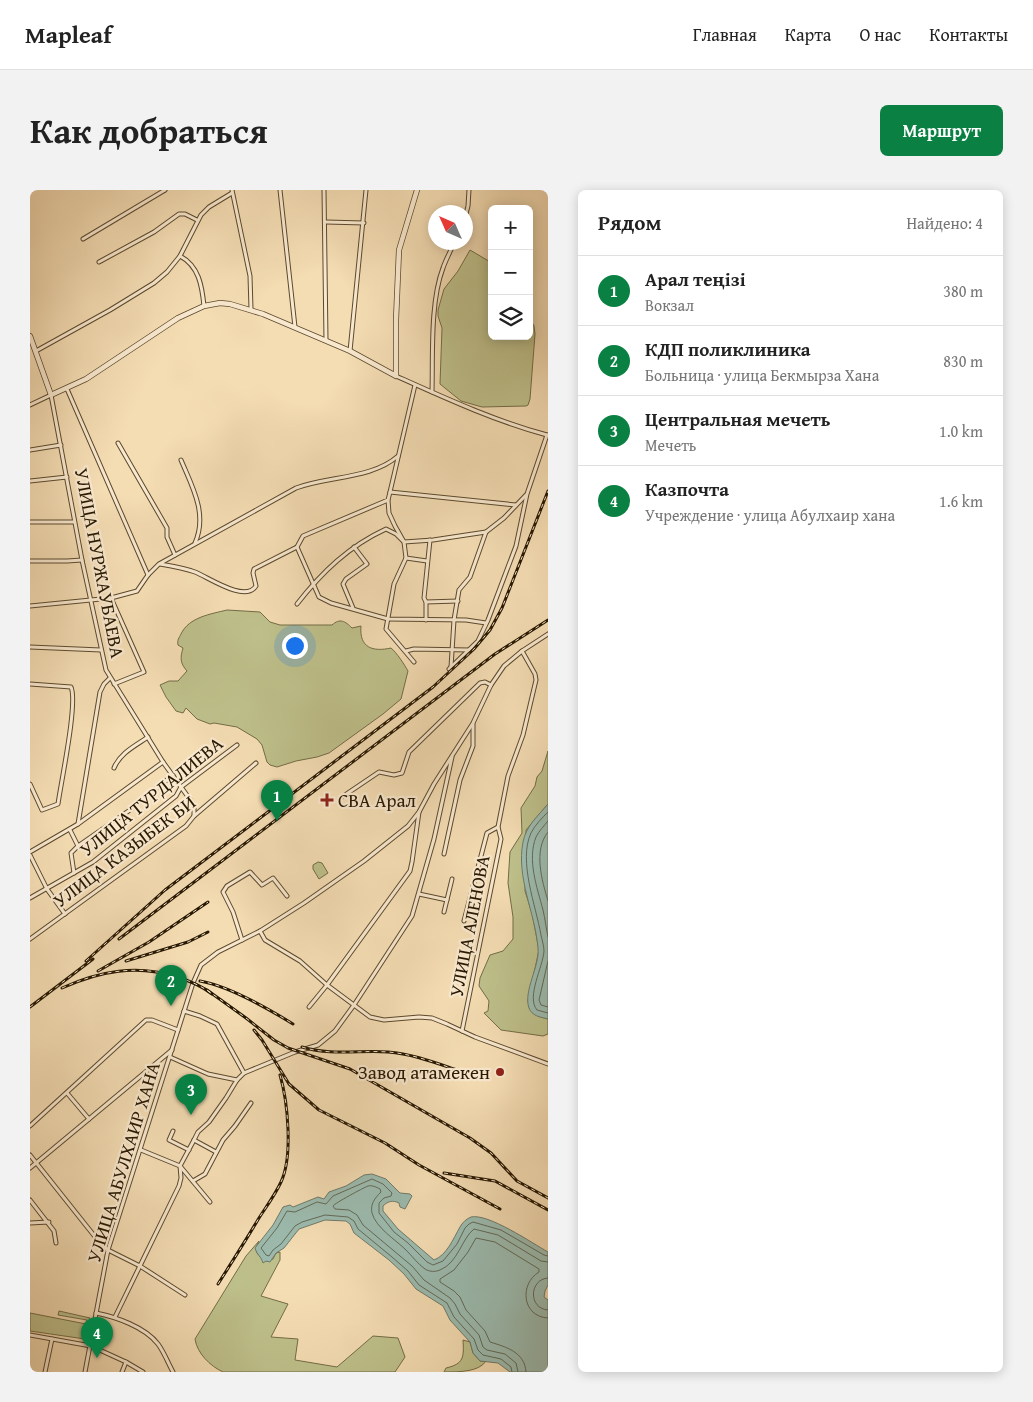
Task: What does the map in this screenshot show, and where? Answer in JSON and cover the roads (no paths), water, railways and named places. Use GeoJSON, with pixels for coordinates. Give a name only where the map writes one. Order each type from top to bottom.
{"type":"FeatureCollection","features":[{"type":"Feature","properties":{"kind":"street"},"geometry":{"type":"LineString","coordinates":[[83,239],[165,190]]}},
{"type":"Feature","properties":{"kind":"street"},"geometry":{"type":"LineString","coordinates":[[280,190],[295,327]]}},
{"type":"Feature","properties":{"kind":"street"},"geometry":{"type":"LineString","coordinates":[[324,190],[326,222],[326,340]]}},
{"type":"Feature","properties":{"kind":"street"},"geometry":{"type":"LineString","coordinates":[[350,351],[366,190]]}},
{"type":"Feature","properties":{"kind":"street"},"geometry":{"type":"LineString","coordinates":[[396,376],[399,250],[417,190]]}},
{"type":"Feature","properties":{"kind":"street"},"geometry":{"type":"LineString","coordinates":[[468,205],[469,190]]}},
{"type":"Feature","properties":{"kind":"street"},"geometry":{"type":"LineString","coordinates":[[36,351],[140,293],[167,272],[180,256],[197,220],[205,210],[232,191],[250,276],[251,309]]}},
{"type":"Feature","properties":{"kind":"street"},"geometry":{"type":"LineString","coordinates":[[99,262],[154,232],[179,214],[185,214],[197,220]]}},
{"type":"Feature","properties":{"kind":"street"},"geometry":{"type":"LineString","coordinates":[[326,222],[364,223]]}},
{"type":"Feature","properties":{"kind":"street"},"geometry":{"type":"LineString","coordinates":[[432,392],[433,325],[438,286],[442,269],[450,250]]}},
{"type":"Feature","properties":{"kind":"street"},"geometry":{"type":"LineString","coordinates":[[180,256],[190,261],[202,284],[204,306]]}},
{"type":"Feature","properties":{"kind":"street"},"geometry":{"type":"LineString","coordinates":[[30,405],[86,379],[178,318],[204,306],[225,304],[251,309],[350,351],[396,376],[460,405],[547,435],[527,494],[516,546],[486,623],[478,641],[450,668],[454,620],[460,590],[470,577],[486,532],[527,494]]}},
{"type":"Feature","properties":{"kind":"street","name":"УЛИЦА НУРЖАУБАЕВА"},"geometry":{"type":"LineString","coordinates":[[30,336],[51,395],[100,650],[110,678],[100,692],[78,824]]}},
{"type":"Feature","properties":{"kind":"street"},"geometry":{"type":"LineString","coordinates":[[414,662],[386,629],[394,584],[406,558],[404,542],[394,526],[389,513],[388,500],[415,384]]}},
{"type":"Feature","properties":{"kind":"street"},"geometry":{"type":"LineString","coordinates":[[67,389],[148,574]]}},
{"type":"Feature","properties":{"kind":"street"},"geometry":{"type":"LineString","coordinates":[[118,443],[167,528],[167,537],[175,555]]}},
{"type":"Feature","properties":{"kind":"street"},"geometry":{"type":"LineString","coordinates":[[30,450],[61,445]]}},
{"type":"Feature","properties":{"kind":"street"},"geometry":{"type":"LineString","coordinates":[[30,606],[111,598],[137,591],[148,574],[159,564],[296,488],[311,482],[378,468],[398,456]]}},
{"type":"Feature","properties":{"kind":"street"},"geometry":{"type":"LineString","coordinates":[[181,460],[198,502],[200,512],[199,534],[195,543]]}},
{"type":"Feature","properties":{"kind":"street"},"geometry":{"type":"LineString","coordinates":[[30,481],[67,477]]}},
{"type":"Feature","properties":{"kind":"street"},"geometry":{"type":"LineString","coordinates":[[390,492],[516,505]]}},
{"type":"Feature","properties":{"kind":"street"},"geometry":{"type":"LineString","coordinates":[[159,564],[196,572],[218,584],[243,592],[256,586],[254,569],[297,548],[303,536],[388,500]]}},
{"type":"Feature","properties":{"kind":"street"},"geometry":{"type":"LineString","coordinates":[[30,522],[75,522]]}},
{"type":"Feature","properties":{"kind":"street"},"geometry":{"type":"LineString","coordinates":[[297,604],[312,584],[336,560],[354,547],[386,529],[396,534],[404,542],[486,532]]}},
{"type":"Feature","properties":{"kind":"street"},"geometry":{"type":"LineString","coordinates":[[426,620],[426,602],[424,598],[426,561],[430,540]]}},
{"type":"Feature","properties":{"kind":"street"},"geometry":{"type":"LineString","coordinates":[[354,547],[367,564],[346,579],[343,584],[354,608]]}},
{"type":"Feature","properties":{"kind":"street"},"geometry":{"type":"LineString","coordinates":[[297,548],[319,596],[331,603],[388,619],[454,620],[486,623]]}},
{"type":"Feature","properties":{"kind":"street"},"geometry":{"type":"LineString","coordinates":[[406,558],[426,561]]}},
{"type":"Feature","properties":{"kind":"street"},"geometry":{"type":"LineString","coordinates":[[30,561],[82,560]]}},
{"type":"Feature","properties":{"kind":"street"},"geometry":{"type":"LineString","coordinates":[[111,598],[144,672],[114,684]]}},
{"type":"Feature","properties":{"kind":"street"},"geometry":{"type":"LineString","coordinates":[[426,602],[458,601]]}},
{"type":"Feature","properties":{"kind":"street"},"geometry":{"type":"LineString","coordinates":[[309,1008],[410,871],[419,812],[452,754],[473,723],[490,685],[504,666],[522,651],[548,634]]}},
{"type":"Feature","properties":{"kind":"street"},"geometry":{"type":"LineString","coordinates":[[30,647],[100,650]]}},
{"type":"Feature","properties":{"kind":"street"},"geometry":{"type":"LineString","coordinates":[[406,651],[414,649],[469,650]]}},
{"type":"Feature","properties":{"kind":"street","name":"УЛИЦА АЛЕНОВА"},"geometry":{"type":"LineString","coordinates":[[462,1031],[501,839],[498,827],[508,776],[523,735],[536,680],[522,651]]}},
{"type":"Feature","properties":{"kind":"street"},"geometry":{"type":"LineString","coordinates":[[110,678],[163,762],[194,804],[194,816]]}},
{"type":"Feature","properties":{"kind":"street"},"geometry":{"type":"LineString","coordinates":[[342,797],[379,772],[394,775],[402,773],[409,752],[449,712],[480,682],[490,685]]}},
{"type":"Feature","properties":{"kind":"street"},"geometry":{"type":"LineString","coordinates":[[30,684],[71,687],[73,692],[58,804],[42,810],[30,784]]}},
{"type":"Feature","properties":{"kind":"street"},"geometry":{"type":"LineString","coordinates":[[444,854],[460,780],[473,746],[473,723]]}},
{"type":"Feature","properties":{"kind":"street"},"geometry":{"type":"LineString","coordinates":[[114,768],[122,756],[148,737]]}},
{"type":"Feature","properties":{"kind":"street","name":"УЛИЦА ТУРДАЛИЕВА"},"geometry":{"type":"LineString","coordinates":[[30,898],[74,873],[112,848],[176,796],[181,787],[237,745]]}},
{"type":"Feature","properties":{"kind":"street"},"geometry":{"type":"LineString","coordinates":[[115,1317],[179,1186],[181,1178],[180,1166],[200,1130],[206,1126],[237,1080],[244,1073],[295,1052],[318,1045],[335,1031],[412,916],[436,830],[449,776],[452,754]]}},
{"type":"Feature","properties":{"kind":"street"},"geometry":{"type":"LineString","coordinates":[[65,914],[48,888],[30,854],[70,830],[163,762]]}},
{"type":"Feature","properties":{"kind":"street","name":"УЛИЦА КАЗЫБЕК БИ"},"geometry":{"type":"LineString","coordinates":[[30,940],[186,826],[194,816],[256,763]]}},
{"type":"Feature","properties":{"kind":"street"},"geometry":{"type":"LineString","coordinates":[[74,873],[71,853],[78,846],[130,810],[173,776]]}},
{"type":"Feature","properties":{"kind":"street","name":"УЛИЦА АБУЛХАИР ХАНА"},"geometry":{"type":"LineString","coordinates":[[85,1372],[108,1250],[193,983],[201,965],[218,952],[260,931],[364,860],[394,838],[419,812]]}},
{"type":"Feature","properties":{"kind":"street","name":"УЛИЦА АЛЕНОВА"},"geometry":{"type":"LineString","coordinates":[[464,921],[487,833],[498,827]]}},
{"type":"Feature","properties":{"kind":"street"},"geometry":{"type":"LineString","coordinates":[[70,830],[78,846]]}},
{"type":"Feature","properties":{"kind":"street"},"geometry":{"type":"LineString","coordinates":[[242,940],[233,912],[223,892],[227,886],[250,872],[262,885],[273,878],[287,896]]}},
{"type":"Feature","properties":{"kind":"street"},"geometry":{"type":"LineString","coordinates":[[444,912],[452,879]]}},
{"type":"Feature","properties":{"kind":"street"},"geometry":{"type":"LineString","coordinates":[[419,894],[447,900]]}},
{"type":"Feature","properties":{"kind":"street"},"geometry":{"type":"LineString","coordinates":[[260,931],[265,940],[300,961],[327,985],[376,1019],[432,1018],[474,1037],[548,1064]]}},
{"type":"Feature","properties":{"kind":"street"},"geometry":{"type":"LineString","coordinates":[[184,1011],[217,1024],[244,1073]]}},
{"type":"Feature","properties":{"kind":"street"},"geometry":{"type":"LineString","coordinates":[[30,1126],[146,1020],[152,1020],[178,1030]]}},
{"type":"Feature","properties":{"kind":"street"},"geometry":{"type":"LineString","coordinates":[[30,1168],[172,1050]]}},
{"type":"Feature","properties":{"kind":"street"},"geometry":{"type":"LineString","coordinates":[[170,1057],[208,1074],[237,1080]]}},
{"type":"Feature","properties":{"kind":"street"},"geometry":{"type":"LineString","coordinates":[[67,1093],[90,1119]]}},
{"type":"Feature","properties":{"kind":"street"},"geometry":{"type":"LineString","coordinates":[[193,1181],[205,1174],[225,1136],[235,1126],[250,1103]]}},
{"type":"Feature","properties":{"kind":"street"},"geometry":{"type":"LineString","coordinates":[[173,1131],[169,1140],[189,1150]]}},
{"type":"Feature","properties":{"kind":"street"},"geometry":{"type":"LineString","coordinates":[[194,1140],[216,1152]]}},
{"type":"Feature","properties":{"kind":"street"},"geometry":{"type":"LineString","coordinates":[[141,1150],[180,1166],[210,1202]]}},
{"type":"Feature","properties":{"kind":"street"},"geometry":{"type":"LineString","coordinates":[[30,1155],[100,1243],[108,1250],[140,1266],[185,1295]]}},
{"type":"Feature","properties":{"kind":"street"},"geometry":{"type":"LineString","coordinates":[[30,1200],[49,1222],[54,1231],[56,1243]]}},
{"type":"Feature","properties":{"kind":"street"},"geometry":{"type":"LineString","coordinates":[[30,1223],[49,1222]]}},
{"type":"Feature","properties":{"kind":"street"},"geometry":{"type":"LineString","coordinates":[[96,1313],[115,1317],[145,1334],[158,1344],[173,1372]]}},
{"type":"Feature","properties":{"kind":"street"},"geometry":{"type":"LineString","coordinates":[[30,1336],[91,1346],[143,1372]]}},
{"type":"Feature","properties":{"kind":"street"},"geometry":{"type":"LineString","coordinates":[[45,1372],[52,1339]]}},
{"type":"Feature","properties":{"kind":"street"},"geometry":{"type":"LineString","coordinates":[[122,1372],[126,1362]]}},
{"type":"Feature","properties":{"kind":"water"},"geometry":{"type":"Polygon","coordinates":[[[548,804],[548,1019],[537,1016],[529,1008],[528,994],[537,963],[538,948],[524,882],[522,855],[523,842],[527,831],[548,804]]]}},
{"type":"Feature","properties":{"kind":"water"},"geometry":{"type":"Polygon","coordinates":[[[372,1174],[386,1179],[400,1193],[412,1196],[405,1209],[400,1207],[399,1203],[393,1201],[383,1206],[383,1211],[398,1229],[434,1260],[446,1251],[462,1224],[471,1217],[479,1217],[499,1224],[548,1252],[548,1285],[544,1297],[548,1300],[548,1372],[510,1372],[498,1363],[480,1361],[473,1353],[470,1342],[450,1320],[443,1306],[416,1289],[389,1260],[354,1233],[350,1224],[346,1221],[325,1220],[299,1229],[270,1262],[266,1261],[263,1263],[255,1248],[273,1225],[283,1207],[290,1205],[293,1207],[318,1197],[324,1199],[329,1192],[346,1186],[364,1175],[372,1174]]]}},
{"type":"Feature","properties":{"kind":"railway"},"geometry":{"type":"LineString","coordinates":[[86,961],[165,890],[433,687],[474,649],[490,630],[502,608],[548,491]]}},
{"type":"Feature","properties":{"kind":"railway"},"geometry":{"type":"LineString","coordinates":[[119,939],[495,654],[548,620]]}},
{"type":"Feature","properties":{"kind":"railway"},"geometry":{"type":"LineString","coordinates":[[98,971],[149,942],[208,902]]}},
{"type":"Feature","properties":{"kind":"railway"},"geometry":{"type":"LineString","coordinates":[[126,961],[188,942],[208,932]]}},
{"type":"Feature","properties":{"kind":"railway"},"geometry":{"type":"LineString","coordinates":[[30,1007],[93,959]]}},
{"type":"Feature","properties":{"kind":"railway"},"geometry":{"type":"LineString","coordinates":[[62,988],[90,977],[133,970],[162,973],[187,980],[212,994]]}},
{"type":"Feature","properties":{"kind":"railway"},"geometry":{"type":"LineString","coordinates":[[200,981],[235,993],[293,1024]]}},
{"type":"Feature","properties":{"kind":"railway"},"geometry":{"type":"LineString","coordinates":[[207,990],[274,1040],[288,1048],[350,1069],[470,1138],[491,1153],[517,1181],[548,1198]]}},
{"type":"Feature","properties":{"kind":"railway"},"geometry":{"type":"LineString","coordinates":[[254,1030],[289,1084],[319,1110],[385,1143],[419,1165],[500,1209]]}},
{"type":"Feature","properties":{"kind":"railway"},"geometry":{"type":"LineString","coordinates":[[302,1047],[334,1052],[397,1053],[424,1059],[460,1071]]}},
{"type":"Feature","properties":{"kind":"railway"},"geometry":{"type":"LineString","coordinates":[[218,1284],[276,1192],[285,1171],[288,1129],[280,1075]]}},
{"type":"Feature","properties":{"kind":"railway"},"geometry":{"type":"LineString","coordinates":[[444,1173],[495,1181],[548,1210]]}},
{"type":"Feature","properties":{"kind":"place","name":"СВА Арал"},"geometry":{"type":"Point","coordinates":[327,800]}},
{"type":"Feature","properties":{"kind":"place","name":"Арал теңізі"},"geometry":{"type":"Point","coordinates":[277,821]}},
{"type":"Feature","properties":{"kind":"place","name":"КДП поликлиника"},"geometry":{"type":"Point","coordinates":[171,1006]}},
{"type":"Feature","properties":{"kind":"place","name":"Завод атамекен"},"geometry":{"type":"Point","coordinates":[500,1072]}},
{"type":"Feature","properties":{"kind":"place","name":"Центральная мечеть"},"geometry":{"type":"Point","coordinates":[191,1115]}},
{"type":"Feature","properties":{"kind":"place","name":"Казпочта"},"geometry":{"type":"Point","coordinates":[97,1358]}}]}
